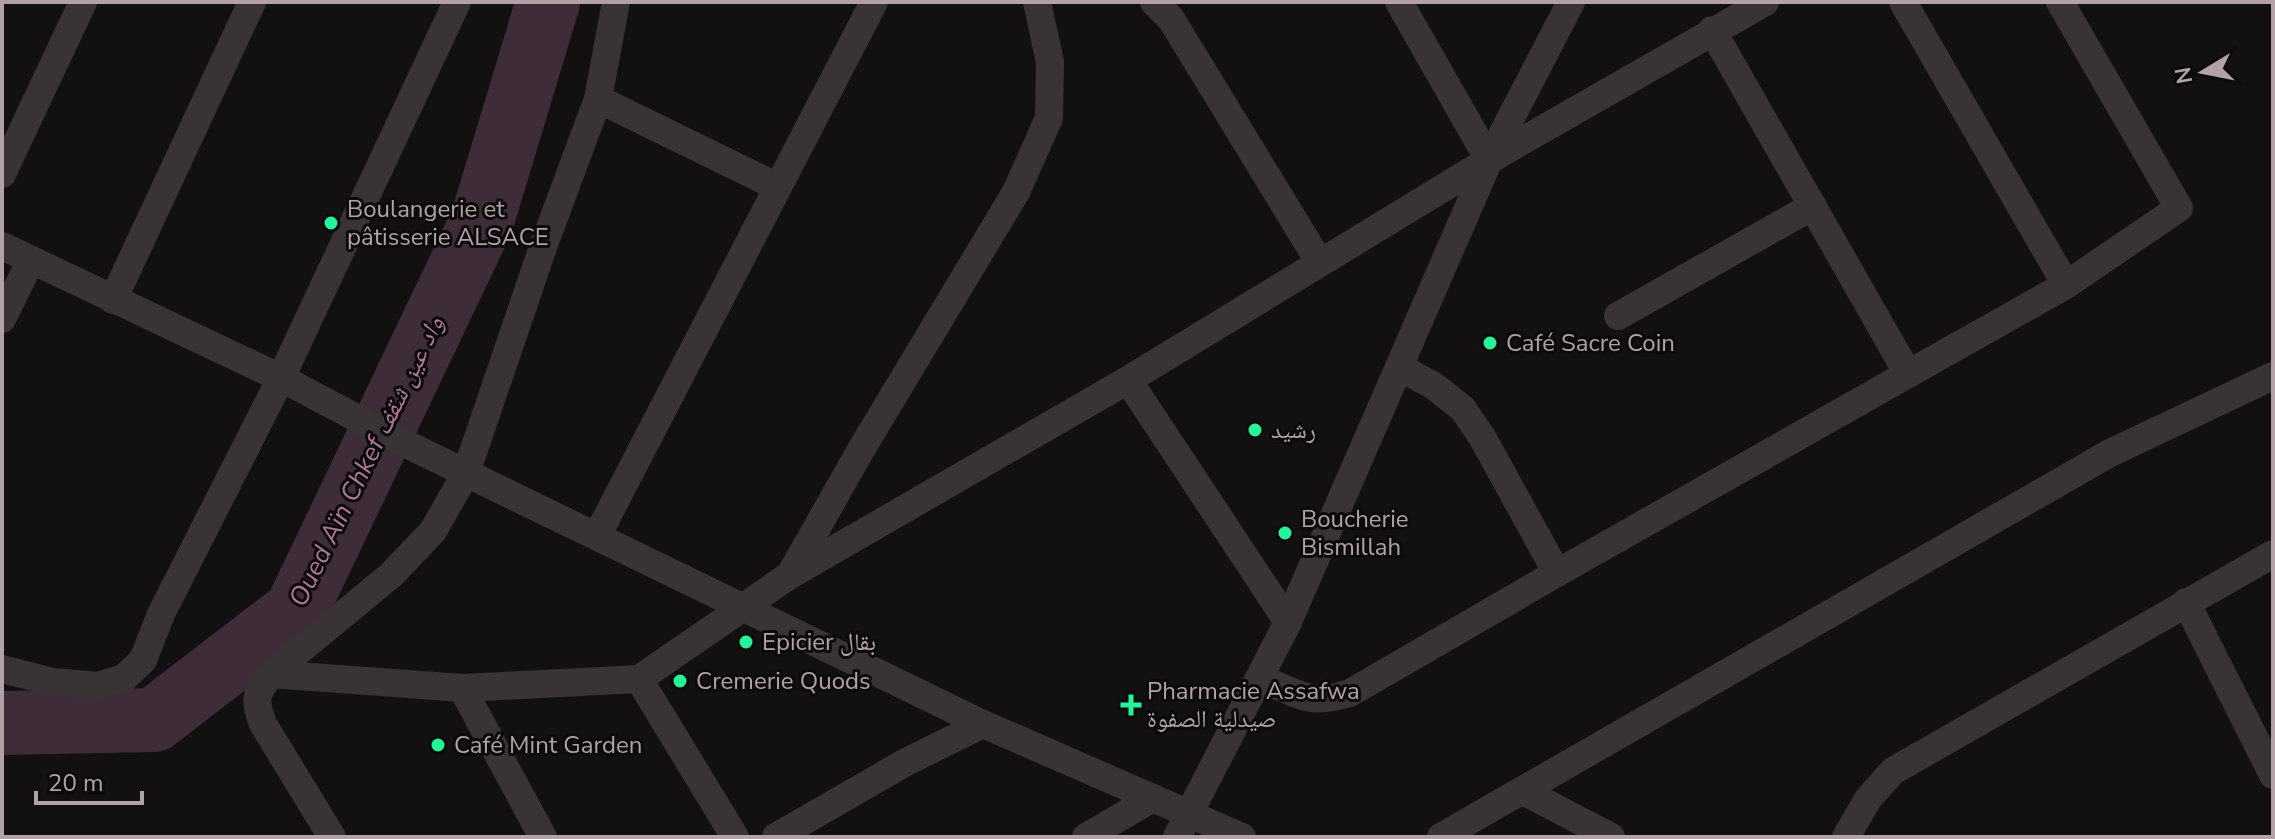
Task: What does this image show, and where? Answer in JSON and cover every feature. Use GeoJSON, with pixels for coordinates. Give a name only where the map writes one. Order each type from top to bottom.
{"type":"FeatureCollection","features":[{"type":"Feature","properties":{"kind":"street"},"geometry":{"type":"LineString","coordinates":[[2,174],[83,2]]}},
{"type":"Feature","properties":{"kind":"street"},"geometry":{"type":"LineString","coordinates":[[113,300],[252,2]]}},
{"type":"Feature","properties":{"kind":"street"},"geometry":{"type":"LineString","coordinates":[[2,669],[53,682],[98,686],[124,678],[143,660],[161,614],[282,379],[457,2]]}},
{"type":"Feature","properties":{"kind":"street"},"geometry":{"type":"LineString","coordinates":[[332,837],[263,724],[257,706],[258,690],[271,674],[391,575],[433,531],[466,473],[543,247],[598,99],[616,2]]}},
{"type":"Feature","properties":{"kind":"street"},"geometry":{"type":"LineString","coordinates":[[597,536],[874,2]]}},
{"type":"Feature","properties":{"kind":"street"},"geometry":{"type":"LineString","coordinates":[[790,575],[862,448],[1016,192],[1049,118],[1050,62],[1037,2]]}},
{"type":"Feature","properties":{"kind":"street"},"geometry":{"type":"LineString","coordinates":[[1154,2],[1171,19],[1320,263]]}},
{"type":"Feature","properties":{"kind":"street"},"geometry":{"type":"LineString","coordinates":[[1399,2],[1489,160]]}},
{"type":"Feature","properties":{"kind":"street"},"geometry":{"type":"LineString","coordinates":[[1183,825],[1288,622],[1489,160],[1571,2]]}},
{"type":"Feature","properties":{"kind":"street"},"geometry":{"type":"LineString","coordinates":[[271,674],[462,688],[639,679],[790,575],[1128,380],[1489,160],[1765,2]]}},
{"type":"Feature","properties":{"kind":"street"},"geometry":{"type":"LineString","coordinates":[[1903,2],[2066,285]]}},
{"type":"Feature","properties":{"kind":"street"},"geometry":{"type":"LineString","coordinates":[[1260,678],[1312,700],[1326,701],[1350,693],[2066,285],[2179,208],[2060,2]]}},
{"type":"Feature","properties":{"kind":"street"},"geometry":{"type":"LineString","coordinates":[[1712,30],[1908,374]]}},
{"type":"Feature","properties":{"kind":"street"},"geometry":{"type":"LineString","coordinates":[[598,99],[778,187]]}},
{"type":"Feature","properties":{"kind":"street"},"geometry":{"type":"LineString","coordinates":[[1618,316],[1813,206]]}},
{"type":"Feature","properties":{"kind":"street"},"geometry":{"type":"LineString","coordinates":[[2,246],[282,379],[400,441],[983,724],[1153,798],[1183,825],[1242,837]]}},
{"type":"Feature","properties":{"kind":"street"},"geometry":{"type":"LineString","coordinates":[[2,319],[31,260]]}},
{"type":"Feature","properties":{"kind":"street"},"geometry":{"type":"LineString","coordinates":[[1399,367],[1434,386],[1463,409],[1482,437],[1557,573]]}},
{"type":"Feature","properties":{"kind":"street"},"geometry":{"type":"LineString","coordinates":[[1128,380],[1288,622]]}},
{"type":"Feature","properties":{"kind":"street"},"geometry":{"type":"LineString","coordinates":[[1441,837],[2110,453],[2271,383]]}},
{"type":"Feature","properties":{"kind":"street"},"geometry":{"type":"LineString","coordinates":[[1846,837],[1868,799],[1893,771],[2273,554]]}},
{"type":"Feature","properties":{"kind":"street"},"geometry":{"type":"LineString","coordinates":[[2186,602],[2273,775]]}},
{"type":"Feature","properties":{"kind":"street"},"geometry":{"type":"LineString","coordinates":[[639,679],[735,837]]}},
{"type":"Feature","properties":{"kind":"street"},"geometry":{"type":"LineString","coordinates":[[462,688],[543,837]]}},
{"type":"Feature","properties":{"kind":"street"},"geometry":{"type":"LineString","coordinates":[[776,837],[906,762],[983,724]]}},
{"type":"Feature","properties":{"kind":"street"},"geometry":{"type":"LineString","coordinates":[[1523,791],[1611,837]]}},
{"type":"Feature","properties":{"kind":"street"},"geometry":{"type":"LineString","coordinates":[[1086,837],[1153,798]]}},
{"type":"Feature","properties":{"kind":"waterway","name":"Oued Aïn Chkef واد عين شقف"},"geometry":{"type":"LineString","coordinates":[[2,723],[154,720],[296,611],[482,221],[548,2]]}},
{"type":"Feature","properties":{"kind":"place","name":"Boulangerie et pâtisserie ALSACE"},"geometry":{"type":"Point","coordinates":[331,223]}},
{"type":"Feature","properties":{"kind":"place","name":"Café Sacre Coin"},"geometry":{"type":"Point","coordinates":[1490,343]}},
{"type":"Feature","properties":{"kind":"place","name":"رشيد"},"geometry":{"type":"Point","coordinates":[1255,430]}},
{"type":"Feature","properties":{"kind":"place","name":"Boucherie Bismillah"},"geometry":{"type":"Point","coordinates":[1285,533]}},
{"type":"Feature","properties":{"kind":"place","name":"Epicier بقال"},"geometry":{"type":"Point","coordinates":[746,642]}},
{"type":"Feature","properties":{"kind":"place","name":"Cremerie Quods"},"geometry":{"type":"Point","coordinates":[680,681]}},
{"type":"Feature","properties":{"kind":"place","name":"Pharmacie Assafwa صيدلية الصفوة"},"geometry":{"type":"Point","coordinates":[1131,705]}},
{"type":"Feature","properties":{"kind":"place","name":"Café Mint Garden"},"geometry":{"type":"Point","coordinates":[438,745]}}]}
